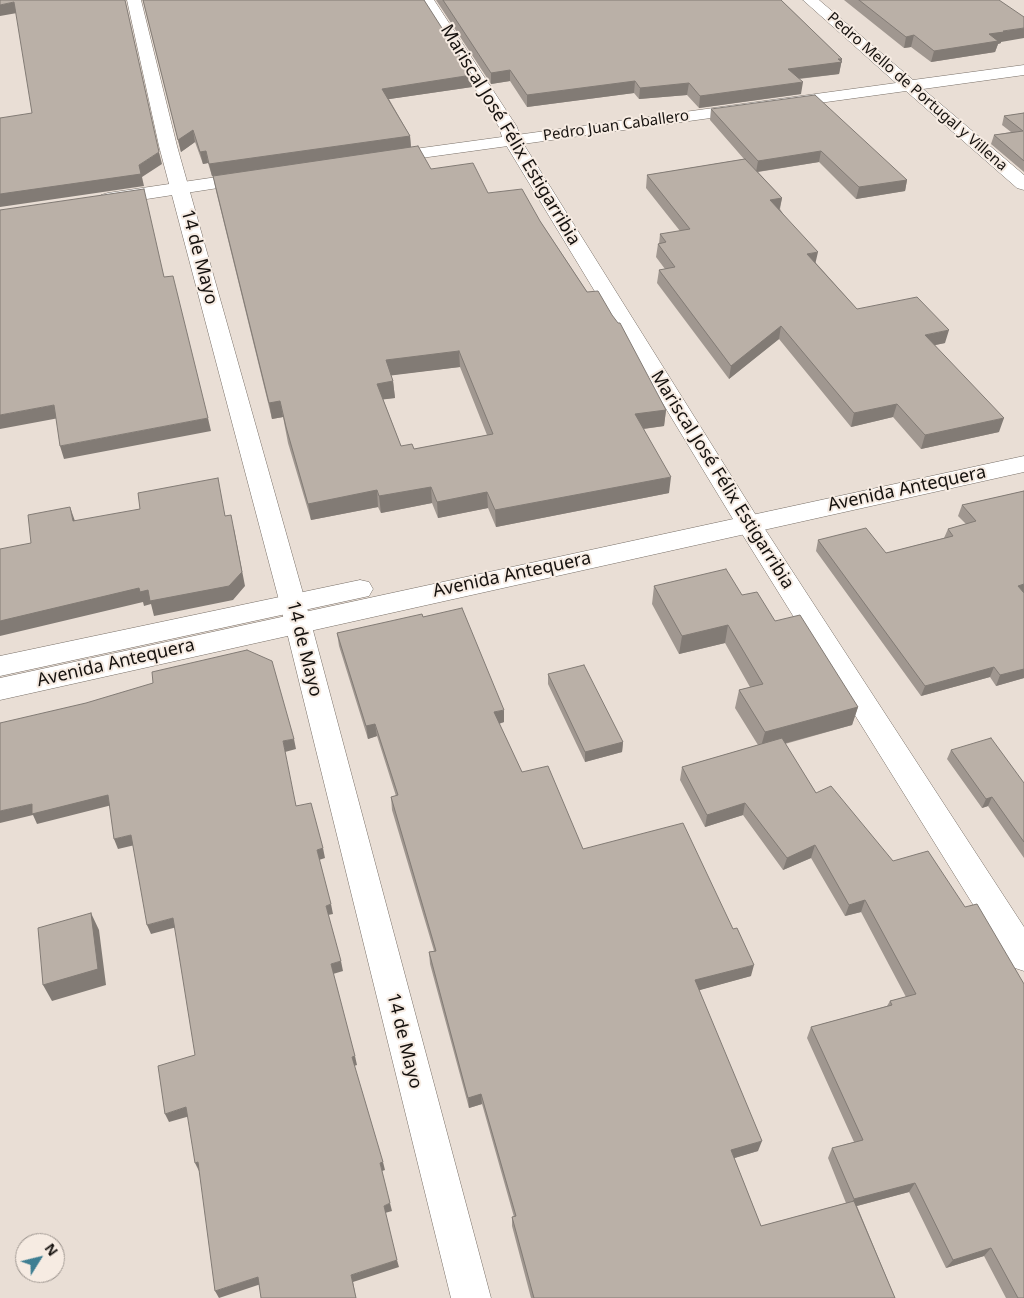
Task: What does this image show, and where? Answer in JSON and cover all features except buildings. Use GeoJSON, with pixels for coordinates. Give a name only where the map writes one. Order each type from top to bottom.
{"type":"FeatureCollection","features":[{"type":"Feature","properties":{"kind":"main road","name":"14 de Mayo"},"geometry":{"type":"LineString","coordinates":[[134,0],[168,146],[295,613],[471,1298]]}},
{"type":"Feature","properties":{"kind":"main road","name":"Mariscal José Félix Estigarribia"},"geometry":{"type":"LineString","coordinates":[[427,0],[744,516],[1024,956]]}},
{"type":"Feature","properties":{"kind":"main road","name":"Pedro Mello de Portugal y Villena"},"geometry":{"type":"LineString","coordinates":[[810,0],[1024,184]]}},
{"type":"Feature","properties":{"kind":"main road","name":"Pedro Juan Caballero"},"geometry":{"type":"LineString","coordinates":[[904,80],[1024,57]]}},
{"type":"Feature","properties":{"kind":"main road","name":"Pedro Juan Caballero"},"geometry":{"type":"LineString","coordinates":[[369,154],[904,80],[1024,70]]}},
{"type":"Feature","properties":{"kind":"main road"},"geometry":{"type":"LineString","coordinates":[[97,194],[262,170]]}},
{"type":"Feature","properties":{"kind":"main road","name":"Avenida Antequera"},"geometry":{"type":"LineString","coordinates":[[0,666],[295,613],[744,516],[1024,447]]}},
{"type":"Feature","properties":{"kind":"main road","name":"Avenida Antequera"},"geometry":{"type":"LineString","coordinates":[[744,516],[1024,464]]}},
{"type":"Feature","properties":{"kind":"main road","name":"Avenida Antequera"},"geometry":{"type":"LineString","coordinates":[[0,689],[295,613]]}}]}
